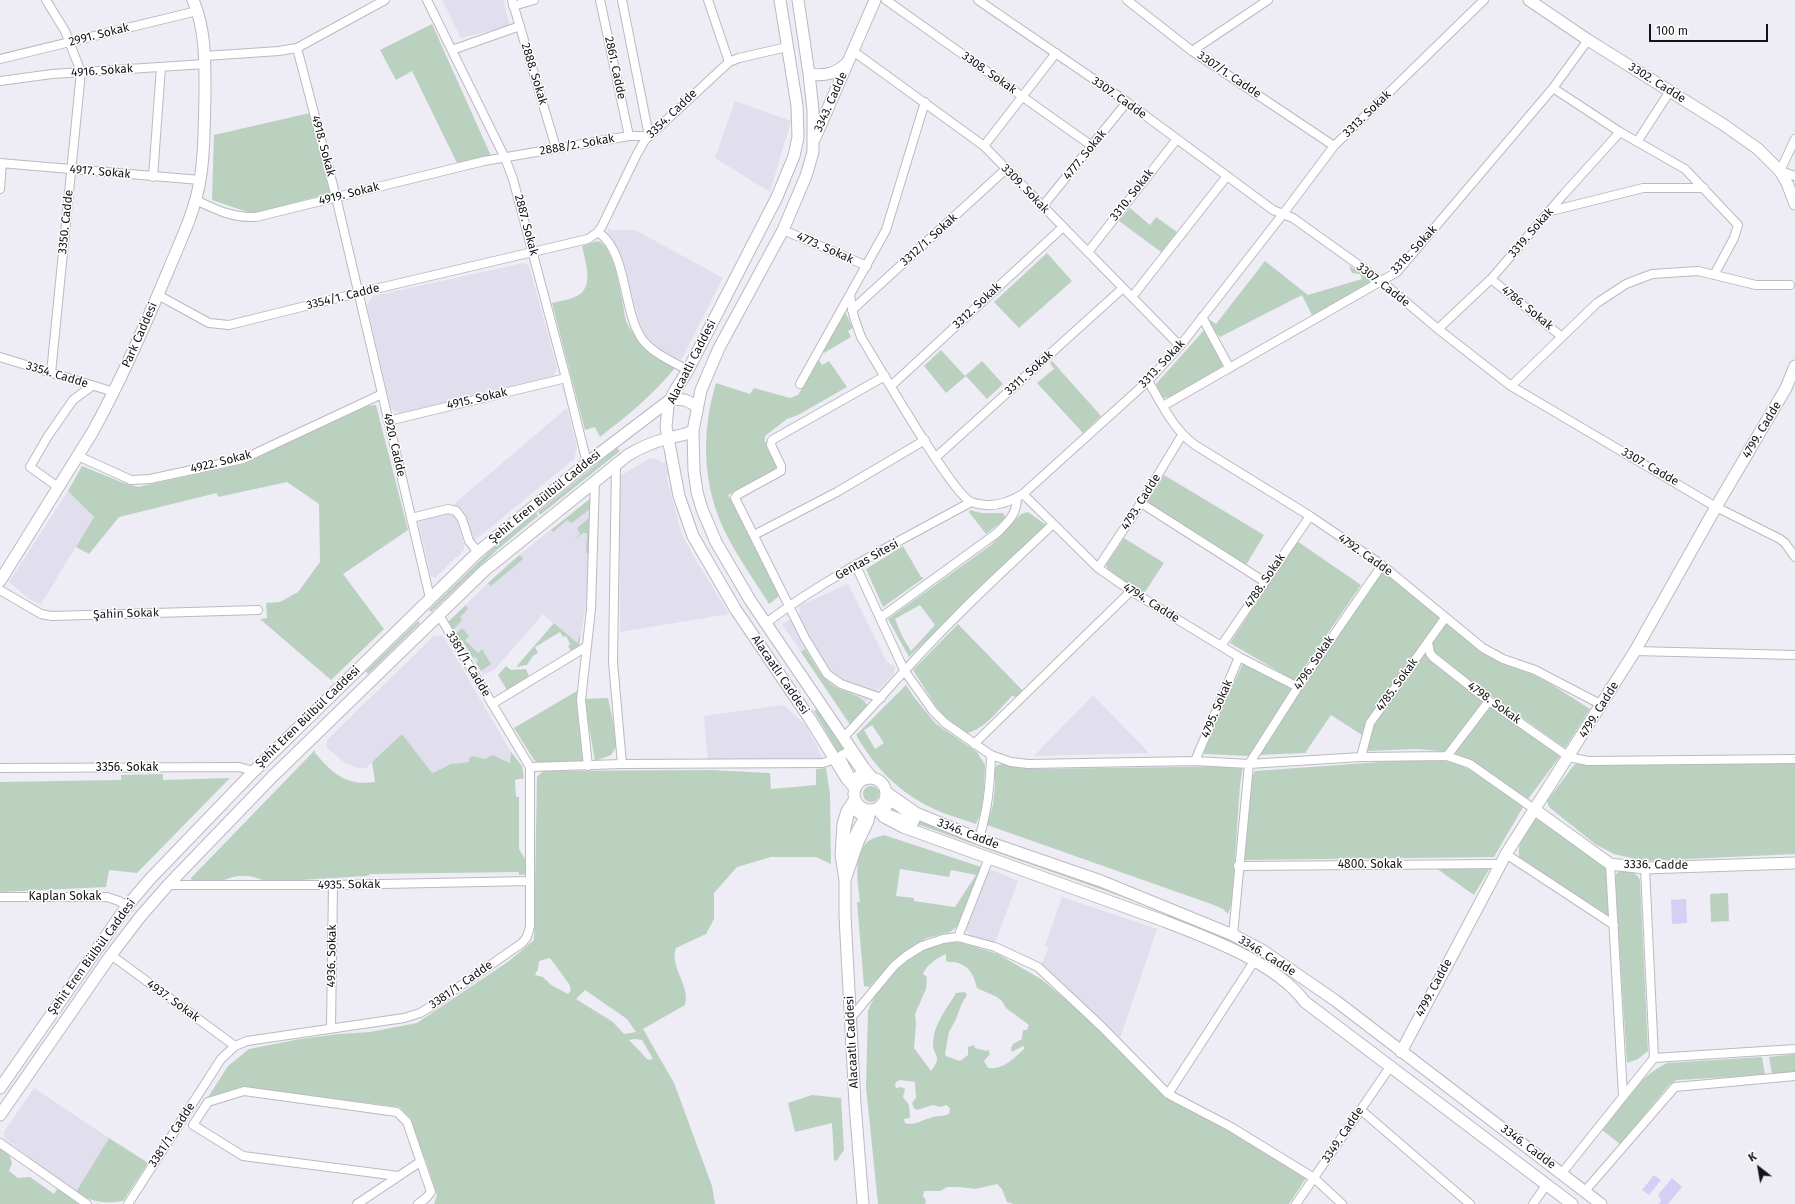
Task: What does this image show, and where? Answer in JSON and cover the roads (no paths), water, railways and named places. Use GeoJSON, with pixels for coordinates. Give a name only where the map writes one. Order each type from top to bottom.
{"type":"FeatureCollection","features":[{"type":"Feature","properties":{"kind":"main road","name":"Park Caddesi"},"geometry":{"type":"LineString","coordinates":[[0,581],[78,456],[114,392],[158,294],[196,200],[200,180],[203,146],[205,60],[202,28],[193,0]]}},
{"type":"Feature","properties":{"kind":"main road","name":"Alacaatlı Caddesi"},"geometry":{"type":"LineString","coordinates":[[780,0],[798,117],[798,136],[794,156],[776,197],[688,370],[676,388],[671,399],[666,417],[667,438],[679,496],[699,549],[736,610],[810,719],[835,759],[853,794],[843,824],[841,855],[845,880],[845,916],[850,1019],[863,1204]]}},
{"type":"Feature","properties":{"kind":"main road","name":"Alacaatlı Caddesi"},"geometry":{"type":"LineString","coordinates":[[798,0],[809,74],[813,110],[814,142],[806,176],[783,230],[719,348],[706,377],[696,406],[693,431],[697,492],[708,527],[726,560],[766,623],[872,778]]}},
{"type":"Feature","properties":{"kind":"main road","name":"3343. Cadde"},"geometry":{"type":"LineString","coordinates":[[814,142],[875,0]]}},
{"type":"Feature","properties":{"kind":"main road","name":"3302. Cadde"},"geometry":{"type":"LineString","coordinates":[[1529,0],[1588,40],[1742,137],[1770,159],[1780,171]]}},
{"type":"Feature","properties":{"kind":"main road","name":"3343. Cadde"},"geometry":{"type":"LineString","coordinates":[[809,74],[823,76],[830,74],[841,69],[851,56]]}},
{"type":"Feature","properties":{"kind":"main road"},"geometry":{"type":"LineString","coordinates":[[1780,171],[1795,204]]}},
{"type":"Feature","properties":{"kind":"main road","name":"4799. Cadde"},"geometry":{"type":"LineString","coordinates":[[1400,1052],[1503,859],[1602,705],[1635,651],[1716,507],[1791,388],[1795,366]]}},
{"type":"Feature","properties":{"kind":"main road"},"geometry":{"type":"LineString","coordinates":[[671,399],[685,400],[696,406]]}},
{"type":"Feature","properties":{"kind":"main road","name":"Şehit Eren Bülbül Caddesi"},"geometry":{"type":"LineString","coordinates":[[0,1088],[127,906],[150,879],[254,771],[478,552],[587,464],[671,399]]}},
{"type":"Feature","properties":{"kind":"main road","name":"Şehit Eren Bülbül Caddesi"},"geometry":{"type":"LineString","coordinates":[[0,1115],[111,955],[140,917],[168,885],[272,777],[499,558],[616,463],[638,449],[667,438],[680,436],[693,431]]}},
{"type":"Feature","properties":{"kind":"main road"},"geometry":{"type":"LineString","coordinates":[[347,679],[359,692]]}},
{"type":"Feature","properties":{"kind":"main road"},"geometry":{"type":"LineString","coordinates":[[872,778],[881,782],[886,792],[884,803],[877,810],[859,806],[853,794],[862,780],[872,778]]}},
{"type":"Feature","properties":{"kind":"main road","name":"3346. Cadde"},"geometry":{"type":"LineString","coordinates":[[886,792],[916,813],[979,839],[1100,881],[1233,935],[1262,950],[1316,987],[1601,1204]]}},
{"type":"Feature","properties":{"kind":"main road","name":"3336. Cadde"},"geometry":{"type":"LineString","coordinates":[[1534,809],[1610,864],[1645,868],[1795,863]]}},
{"type":"Feature","properties":{"kind":"main road","name":"Alacaatlı Caddesi"},"geometry":{"type":"LineString","coordinates":[[845,880],[852,856],[868,821],[877,810]]}},
{"type":"Feature","properties":{"kind":"main road","name":"3346. Cadde"},"geometry":{"type":"LineString","coordinates":[[877,810],[884,817],[894,823],[1196,933],[1255,960],[1295,989],[1305,1002],[1572,1204]]}},
{"type":"Feature","properties":{"kind":"main road"},"geometry":{"type":"LineString","coordinates":[[127,906],[140,917]]}},
{"type":"Feature","properties":{"kind":"street"},"geometry":{"type":"LineString","coordinates":[[46,0],[62,24],[82,72]]}},
{"type":"Feature","properties":{"kind":"street","name":"4916. Sokak"},"geometry":{"type":"LineString","coordinates":[[0,81],[41,75],[161,67],[297,48],[385,0]]}},
{"type":"Feature","properties":{"kind":"street","name":"2887. Sokak"},"geometry":{"type":"LineString","coordinates":[[427,0],[505,158],[516,187],[587,464]]}},
{"type":"Feature","properties":{"kind":"street"},"geometry":{"type":"LineString","coordinates":[[512,3],[534,0]]}},
{"type":"Feature","properties":{"kind":"street","name":"2861. Cadde"},"geometry":{"type":"LineString","coordinates":[[600,0],[629,136]]}},
{"type":"Feature","properties":{"kind":"street","name":"2861. Cadde"},"geometry":{"type":"LineString","coordinates":[[622,0],[649,136]]}},
{"type":"Feature","properties":{"kind":"street"},"geometry":{"type":"LineString","coordinates":[[708,0],[729,62]]}},
{"type":"Feature","properties":{"kind":"street","name":"3308. Sokak"},"geometry":{"type":"LineString","coordinates":[[886,0],[1092,146]]}},
{"type":"Feature","properties":{"kind":"street","name":"3307. Cadde"},"geometry":{"type":"LineString","coordinates":[[978,0],[1127,102],[1273,210],[1293,218],[1381,281],[1438,329],[1511,386],[1716,507],[1780,539],[1786,543],[1795,557]]}},
{"type":"Feature","properties":{"kind":"street","name":"3307/1. Cadde"},"geometry":{"type":"LineString","coordinates":[[1127,0],[1192,50],[1334,146]]}},
{"type":"Feature","properties":{"kind":"street"},"geometry":{"type":"LineString","coordinates":[[1192,50],[1268,0]]}},
{"type":"Feature","properties":{"kind":"street","name":"3313. Sokak"},"geometry":{"type":"LineString","coordinates":[[971,502],[988,506],[1003,505],[1020,496],[1148,381],[1180,346],[1284,214],[1334,146],[1484,0]]}},
{"type":"Feature","properties":{"kind":"street","name":"2888. Sokak"},"geometry":{"type":"LineString","coordinates":[[512,3],[556,148]]}},
{"type":"Feature","properties":{"kind":"street","name":"2991. Sokak"},"geometry":{"type":"LineString","coordinates":[[0,60],[197,11]]}},
{"type":"Feature","properties":{"kind":"street"},"geometry":{"type":"LineString","coordinates":[[452,50],[520,26]]}},
{"type":"Feature","properties":{"kind":"street","name":"3318. Sokak"},"geometry":{"type":"LineString","coordinates":[[1163,406],[1397,272],[1553,88],[1588,40]]}},
{"type":"Feature","properties":{"kind":"street","name":"3354. Cadde"},"geometry":{"type":"LineString","coordinates":[[598,232],[637,154],[649,136],[729,62],[739,58],[787,47]]}},
{"type":"Feature","properties":{"kind":"street","name":"4918. Sokak"},"geometry":{"type":"LineString","coordinates":[[297,48],[336,197],[358,293]]}},
{"type":"Feature","properties":{"kind":"street"},"geometry":{"type":"LineString","coordinates":[[984,146],[1056,53]]}},
{"type":"Feature","properties":{"kind":"street","name":"3309. Sokak"},"geometry":{"type":"LineString","coordinates":[[851,56],[925,102],[984,146],[1042,207],[1180,346]]}},
{"type":"Feature","properties":{"kind":"street"},"geometry":{"type":"LineString","coordinates":[[153,177],[161,67]]}},
{"type":"Feature","properties":{"kind":"street","name":"3350. Cadde"},"geometry":{"type":"LineString","coordinates":[[51,373],[82,72]]}},
{"type":"Feature","properties":{"kind":"street"},"geometry":{"type":"LineString","coordinates":[[1553,88],[1620,132],[1685,169],[1738,224],[1734,238],[1714,274]]}},
{"type":"Feature","properties":{"kind":"street"},"geometry":{"type":"LineString","coordinates":[[1637,142],[1670,91]]}},
{"type":"Feature","properties":{"kind":"street"},"geometry":{"type":"LineString","coordinates":[[800,384],[886,230],[925,102]]}},
{"type":"Feature","properties":{"kind":"street","name":"4777. Sokak"},"geometry":{"type":"LineString","coordinates":[[1042,207],[1127,102]]}},
{"type":"Feature","properties":{"kind":"street","name":"3319. Sokak"},"geometry":{"type":"LineString","coordinates":[[1438,329],[1491,279],[1620,132]]}},
{"type":"Feature","properties":{"kind":"street","name":"2888/2. Sokak"},"geometry":{"type":"LineString","coordinates":[[505,158],[629,136],[649,136]]}},
{"type":"Feature","properties":{"kind":"street","name":"3310. Sokak"},"geometry":{"type":"LineString","coordinates":[[1088,252],[1177,139]]}},
{"type":"Feature","properties":{"kind":"street"},"geometry":{"type":"LineString","coordinates":[[1795,139],[1780,171],[1795,176]]}},
{"type":"Feature","properties":{"kind":"street","name":"4919. Sokak"},"geometry":{"type":"LineString","coordinates":[[196,200],[225,214],[256,217],[484,161],[505,158]]}},
{"type":"Feature","properties":{"kind":"street"},"geometry":{"type":"LineString","coordinates":[[0,189],[1,163]]}},
{"type":"Feature","properties":{"kind":"street","name":"4917. Sokak"},"geometry":{"type":"LineString","coordinates":[[1,163],[200,180]]}},
{"type":"Feature","properties":{"kind":"street","name":"3312/1. Sokak"},"geometry":{"type":"LineString","coordinates":[[852,310],[1006,169]]}},
{"type":"Feature","properties":{"kind":"street"},"geometry":{"type":"LineString","coordinates":[[1132,297],[1227,176]]}},
{"type":"Feature","properties":{"kind":"street"},"geometry":{"type":"LineString","coordinates":[[1551,211],[1643,188],[1704,188]]}},
{"type":"Feature","properties":{"kind":"street","name":"3312. Sokak"},"geometry":{"type":"LineString","coordinates":[[891,386],[1063,227]]}},
{"type":"Feature","properties":{"kind":"street","name":"4773. Sokak"},"geometry":{"type":"LineString","coordinates":[[783,230],[867,266]]}},
{"type":"Feature","properties":{"kind":"street"},"geometry":{"type":"LineString","coordinates":[[533,252],[588,239],[598,232],[608,241],[614,250],[632,314],[642,339],[655,351],[688,370]]}},
{"type":"Feature","properties":{"kind":"street","name":"3354/1. Cadde"},"geometry":{"type":"LineString","coordinates":[[158,294],[209,323],[224,325],[239,323],[358,293],[533,252]]}},
{"type":"Feature","properties":{"kind":"street"},"geometry":{"type":"LineString","coordinates":[[1511,386],[1597,303],[1626,284],[1652,274],[1698,271],[1756,284],[1790,285]]}},
{"type":"Feature","properties":{"kind":"street","name":"4786. Sokak"},"geometry":{"type":"LineString","coordinates":[[1491,279],[1562,337]]}},
{"type":"Feature","properties":{"kind":"street","name":"3311. Sokak"},"geometry":{"type":"LineString","coordinates":[[936,458],[1123,288]]}},
{"type":"Feature","properties":{"kind":"street","name":"4920. Cadde"},"geometry":{"type":"LineString","coordinates":[[358,293],[430,598]]}},
{"type":"Feature","properties":{"kind":"street"},"geometry":{"type":"LineString","coordinates":[[850,296],[852,310],[861,337],[950,480],[964,498],[971,502]]}},
{"type":"Feature","properties":{"kind":"street"},"geometry":{"type":"LineString","coordinates":[[1202,318],[1229,367]]}},
{"type":"Feature","properties":{"kind":"street","name":"3354. Cadde"},"geometry":{"type":"LineString","coordinates":[[0,357],[114,392]]}},
{"type":"Feature","properties":{"kind":"street"},"geometry":{"type":"LineString","coordinates":[[881,698],[841,684],[827,674],[805,638],[735,496],[780,471],[781,466],[770,445],[770,442],[886,376]]}},
{"type":"Feature","properties":{"kind":"street","name":"4915. Sokak"},"geometry":{"type":"LineString","coordinates":[[388,421],[566,378]]}},
{"type":"Feature","properties":{"kind":"street","name":"4792. Cadde"},"geometry":{"type":"LineString","coordinates":[[1148,381],[1174,426],[1182,435],[1195,445],[1310,516],[1382,565],[1483,648],[1503,659],[1535,670],[1602,705]]}},
{"type":"Feature","properties":{"kind":"street"},"geometry":{"type":"LineString","coordinates":[[58,487],[30,467],[48,436],[73,400],[92,386]]}},
{"type":"Feature","properties":{"kind":"street","name":"4922. Sokak"},"geometry":{"type":"LineString","coordinates":[[78,456],[131,480],[157,477],[243,459],[382,394]]}},
{"type":"Feature","properties":{"kind":"street","name":"4793. Cadde"},"geometry":{"type":"LineString","coordinates":[[1098,568],[1141,503],[1182,435]]}},
{"type":"Feature","properties":{"kind":"street"},"geometry":{"type":"LineString","coordinates":[[754,535],[837,492],[925,440]]}},
{"type":"Feature","properties":{"kind":"street"},"geometry":{"type":"LineString","coordinates":[[616,463],[613,662],[622,764]]}},
{"type":"Feature","properties":{"kind":"street"},"geometry":{"type":"LineString","coordinates":[[588,766],[581,700],[591,609],[595,480]]}},
{"type":"Feature","properties":{"kind":"street"},"geometry":{"type":"LineString","coordinates":[[880,618],[997,533],[1011,519],[1016,511],[1020,496]]}},
{"type":"Feature","properties":{"kind":"street","name":"4794. Cadde"},"geometry":{"type":"LineString","coordinates":[[1020,496],[1054,524],[1098,568],[1131,591],[1239,657],[1298,687]]}},
{"type":"Feature","properties":{"kind":"street","name":"Gentas Sitesi"},"geometry":{"type":"LineString","coordinates":[[766,623],[790,605],[856,566],[971,502]]}},
{"type":"Feature","properties":{"kind":"street"},"geometry":{"type":"LineString","coordinates":[[1141,503],[1265,582]]}},
{"type":"Feature","properties":{"kind":"street"},"geometry":{"type":"LineString","coordinates":[[411,518],[448,509],[456,511],[462,519],[469,541],[478,552]]}},
{"type":"Feature","properties":{"kind":"street","name":"4788. Sokak"},"geometry":{"type":"LineString","coordinates":[[1221,646],[1310,516]]}},
{"type":"Feature","properties":{"kind":"street"},"geometry":{"type":"LineString","coordinates":[[844,738],[881,698],[904,670],[955,617],[1054,524]]}},
{"type":"Feature","properties":{"kind":"street","name":"4796. Sokak"},"geometry":{"type":"LineString","coordinates":[[1249,764],[1298,687],[1382,565]]}},
{"type":"Feature","properties":{"kind":"street"},"geometry":{"type":"LineString","coordinates":[[856,566],[904,670],[933,711],[945,723],[974,744],[991,754],[1011,762],[1028,764],[1195,761],[1249,764],[1361,757],[1447,756],[1470,764],[1534,809]]}},
{"type":"Feature","properties":{"kind":"street","name":"Şahin Sokak"},"geometry":{"type":"LineString","coordinates":[[0,590],[41,614],[52,616],[258,610]]}},
{"type":"Feature","properties":{"kind":"street"},"geometry":{"type":"LineString","coordinates":[[974,744],[1131,591]]}},
{"type":"Feature","properties":{"kind":"street","name":"3381/1. Cadde"},"geometry":{"type":"LineString","coordinates":[[128,1204],[221,1059],[235,1046],[248,1041],[404,1018],[420,1013],[522,943],[528,937],[530,926],[530,767],[439,615]]}},
{"type":"Feature","properties":{"kind":"street","name":"4785. Sokak"},"geometry":{"type":"LineString","coordinates":[[1361,757],[1370,723],[1445,618]]}},
{"type":"Feature","properties":{"kind":"street","name":"4798. Sokak"},"geometry":{"type":"LineString","coordinates":[[1428,642],[1430,653],[1433,657],[1489,701],[1569,757]]}},
{"type":"Feature","properties":{"kind":"street"},"geometry":{"type":"LineString","coordinates":[[492,704],[586,647]]}},
{"type":"Feature","properties":{"kind":"street"},"geometry":{"type":"LineString","coordinates":[[1635,651],[1795,655]]}},
{"type":"Feature","properties":{"kind":"street","name":"4795. Sokak"},"geometry":{"type":"LineString","coordinates":[[1195,761],[1239,657]]}},
{"type":"Feature","properties":{"kind":"street"},"geometry":{"type":"LineString","coordinates":[[1447,756],[1489,701]]}},
{"type":"Feature","properties":{"kind":"street"},"geometry":{"type":"LineString","coordinates":[[979,839],[989,798],[991,754]]}},
{"type":"Feature","properties":{"kind":"street"},"geometry":{"type":"LineString","coordinates":[[1569,757],[1588,761],[1795,759]]}},
{"type":"Feature","properties":{"kind":"street"},"geometry":{"type":"LineString","coordinates":[[530,767],[622,764],[823,763],[835,759]]}},
{"type":"Feature","properties":{"kind":"street"},"geometry":{"type":"LineString","coordinates":[[1233,935],[1238,866],[1249,764]]}},
{"type":"Feature","properties":{"kind":"street","name":"3356. Sokak"},"geometry":{"type":"LineString","coordinates":[[0,768],[239,767],[254,771]]}},
{"type":"Feature","properties":{"kind":"street"},"geometry":{"type":"LineString","coordinates":[[853,794],[863,818],[850,843],[847,864],[844,863],[844,844],[853,794]]}},
{"type":"Feature","properties":{"kind":"street"},"geometry":{"type":"LineString","coordinates":[[958,937],[989,858]]}},
{"type":"Feature","properties":{"kind":"street"},"geometry":{"type":"LineString","coordinates":[[1503,859],[1614,925]]}},
{"type":"Feature","properties":{"kind":"street","name":"4800. Sokak"},"geometry":{"type":"LineString","coordinates":[[1238,866],[1503,859]]}},
{"type":"Feature","properties":{"kind":"street"},"geometry":{"type":"LineString","coordinates":[[1610,864],[1623,1096]]}},
{"type":"Feature","properties":{"kind":"street"},"geometry":{"type":"LineString","coordinates":[[1562,1173],[1654,1058],[1645,868]]}},
{"type":"Feature","properties":{"kind":"street","name":"4935. Sokak"},"geometry":{"type":"LineString","coordinates":[[168,885],[333,885],[530,881]]}},
{"type":"Feature","properties":{"kind":"street","name":"4936. Sokak"},"geometry":{"type":"LineString","coordinates":[[331,1028],[333,885]]}},
{"type":"Feature","properties":{"kind":"street","name":"Kaplan Sokak"},"geometry":{"type":"LineString","coordinates":[[0,897],[107,897],[119,901],[127,906]]}},
{"type":"Feature","properties":{"kind":"street"},"geometry":{"type":"LineString","coordinates":[[850,1019],[884,977],[906,956],[922,946],[943,939],[958,937],[996,947],[1038,968],[1101,1026],[1168,1094],[1231,1127],[1314,1178],[1342,1204]]}},
{"type":"Feature","properties":{"kind":"street","name":"4937. Sokak"},"geometry":{"type":"LineString","coordinates":[[111,955],[235,1046]]}},
{"type":"Feature","properties":{"kind":"street"},"geometry":{"type":"LineString","coordinates":[[1168,1094],[1255,960]]}},
{"type":"Feature","properties":{"kind":"street"},"geometry":{"type":"LineString","coordinates":[[1654,1058],[1795,1049]]}},
{"type":"Feature","properties":{"kind":"street","name":"3349. Cadde"},"geometry":{"type":"LineString","coordinates":[[1296,1204],[1390,1067]]}},
{"type":"Feature","properties":{"kind":"street"},"geometry":{"type":"LineString","coordinates":[[1585,1191],[1675,1086],[1795,1076]]}},
{"type":"Feature","properties":{"kind":"street"},"geometry":{"type":"LineString","coordinates":[[398,1176],[243,1156],[193,1126],[208,1102],[244,1091],[397,1112],[407,1122],[431,1192],[418,1204]]}},
{"type":"Feature","properties":{"kind":"street"},"geometry":{"type":"LineString","coordinates":[[1360,1110],[1470,1204]]}},
{"type":"Feature","properties":{"kind":"street"},"geometry":{"type":"LineString","coordinates":[[0,1143],[87,1204]]}},
{"type":"Feature","properties":{"kind":"street"},"geometry":{"type":"LineString","coordinates":[[357,1204],[420,1162]]}},
{"type":"Feature","properties":{"kind":"street"},"geometry":{"type":"LineString","coordinates":[[1533,1204],[1547,1184]]}}]}
